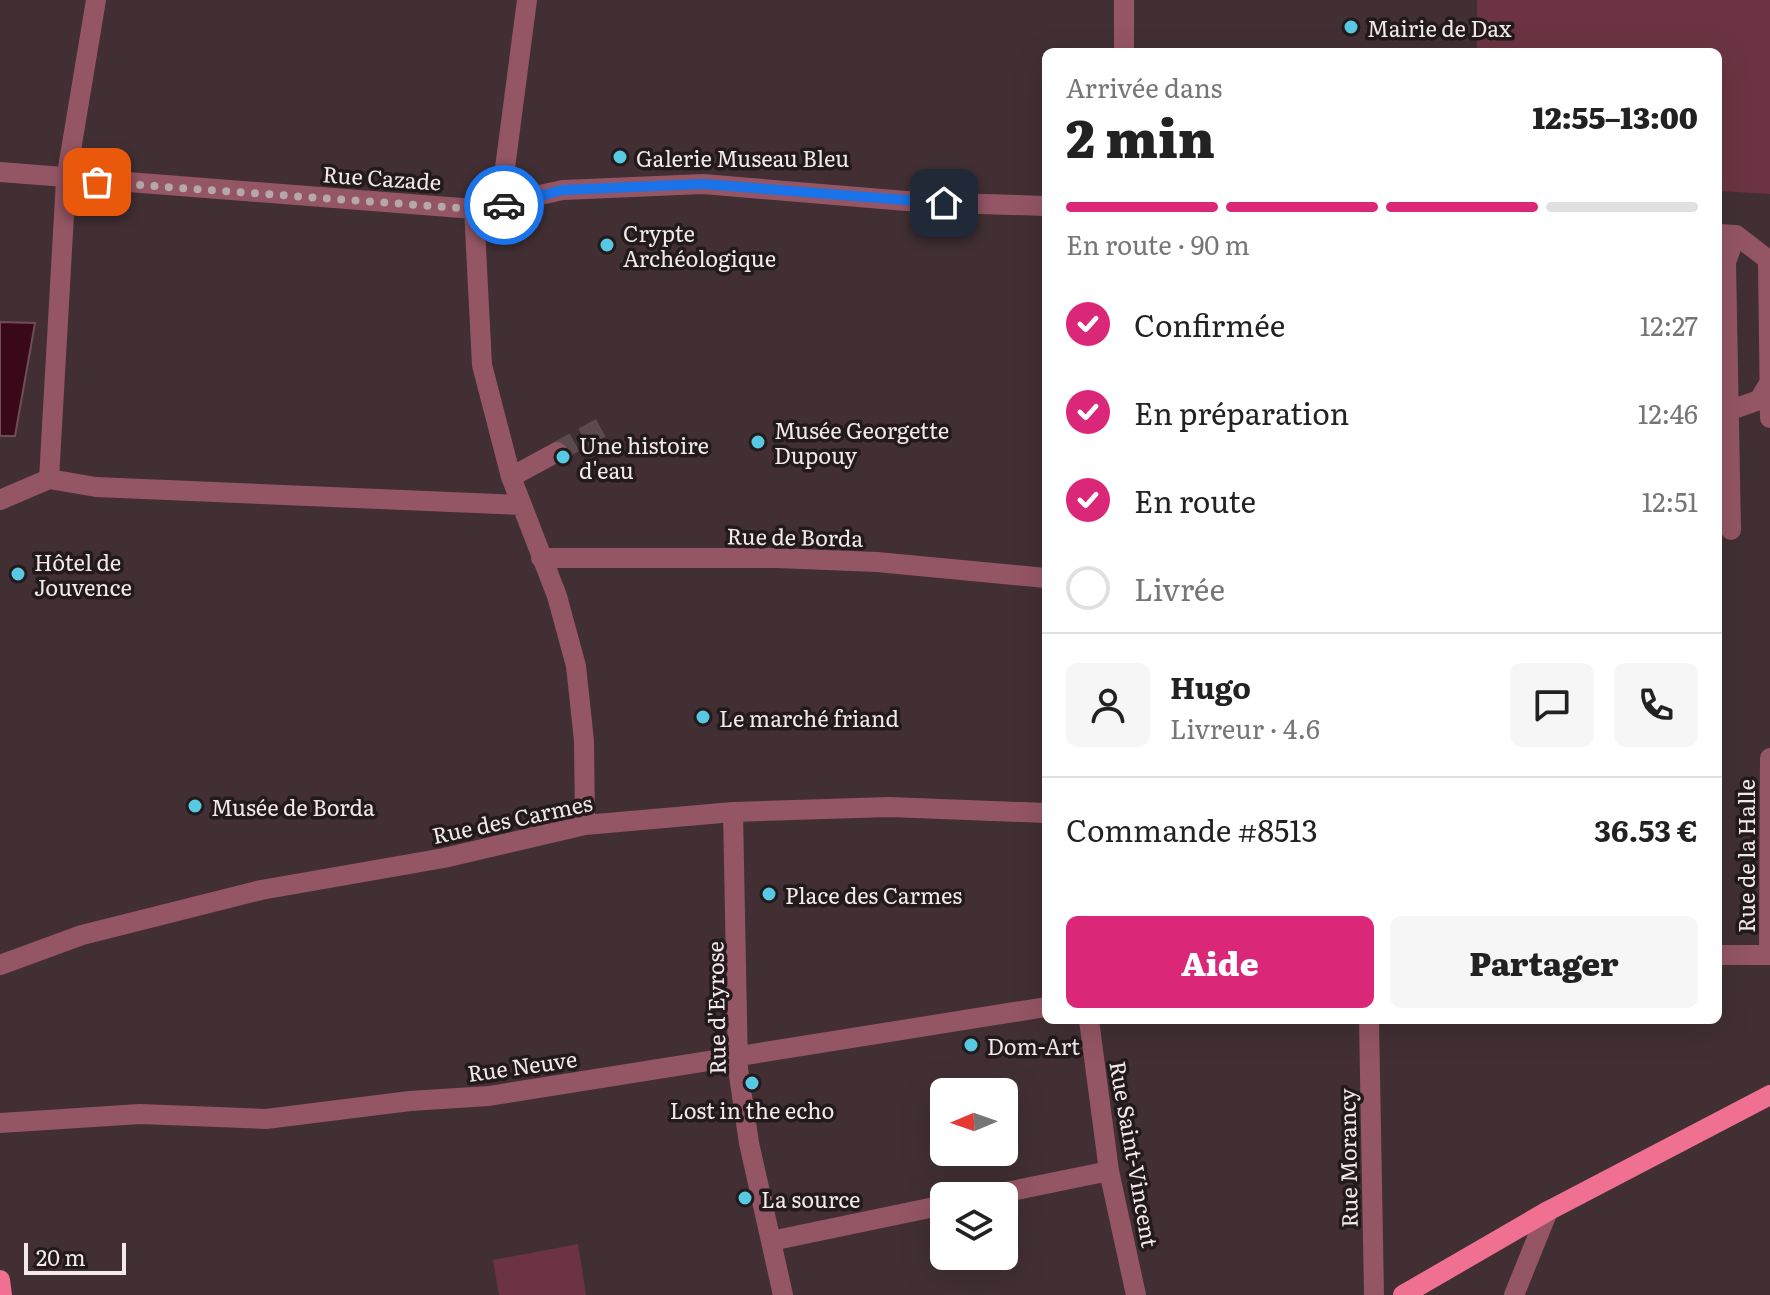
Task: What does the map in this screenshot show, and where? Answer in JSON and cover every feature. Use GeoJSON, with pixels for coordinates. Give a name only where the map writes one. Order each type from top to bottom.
{"type":"FeatureCollection","features":[{"type":"Feature","properties":{"kind":"main road"},"geometry":{"type":"LineString","coordinates":[[1403,1295],[1548,1211],[1770,1095]]}},
{"type":"Feature","properties":{"kind":"main road"},"geometry":{"type":"LineString","coordinates":[[0,1280],[2,1295]]}},
{"type":"Feature","properties":{"kind":"street"},"geometry":{"type":"LineString","coordinates":[[49,479],[66,180],[96,0]]}},
{"type":"Feature","properties":{"kind":"street"},"geometry":{"type":"LineString","coordinates":[[500,206],[527,0]]}},
{"type":"Feature","properties":{"kind":"street"},"geometry":{"type":"LineString","coordinates":[[1124,0],[1124,48]]}},
{"type":"Feature","properties":{"kind":"street","name":"Rue Cazade"},"geometry":{"type":"LineString","coordinates":[[0,172],[66,180],[474,209],[500,206],[563,190],[703,184],[918,202],[1042,206]]}},
{"type":"Feature","properties":{"kind":"street"},"geometry":{"type":"LineString","coordinates":[[474,209],[482,365],[511,477],[557,596],[576,666],[584,741],[585,825]]}},
{"type":"Feature","properties":{"kind":"street"},"geometry":{"type":"LineString","coordinates":[[1727,234],[1769,261],[1770,418]]}},
{"type":"Feature","properties":{"kind":"street"},"geometry":{"type":"LineString","coordinates":[[1727,234],[1731,530]]}},
{"type":"Feature","properties":{"kind":"street"},"geometry":{"type":"LineString","coordinates":[[1728,411],[1759,400],[1770,382]]}},
{"type":"Feature","properties":{"kind":"street"},"geometry":{"type":"LineString","coordinates":[[511,477],[557,452]]}},
{"type":"Feature","properties":{"kind":"street"},"geometry":{"type":"LineString","coordinates":[[0,500],[49,479],[96,487],[521,505]]}},
{"type":"Feature","properties":{"kind":"street","name":"Rue de Borda"},"geometry":{"type":"LineString","coordinates":[[541,558],[776,558],[877,562],[1042,578]]}},
{"type":"Feature","properties":{"kind":"street","name":"Rue de la Halle"},"geometry":{"type":"LineString","coordinates":[[1769,954],[1770,758]]}},
{"type":"Feature","properties":{"kind":"street","name":"Rue des Carmes"},"geometry":{"type":"LineString","coordinates":[[0,965],[82,935],[261,890],[444,858],[585,825],[733,812],[889,807],[1042,813]]}},
{"type":"Feature","properties":{"kind":"street","name":"Rue d'Eyrose"},"geometry":{"type":"LineString","coordinates":[[733,812],[739,966],[737,1057],[749,1143],[783,1295]]}},
{"type":"Feature","properties":{"kind":"street"},"geometry":{"type":"LineString","coordinates":[[1722,955],[1769,954]]}},
{"type":"Feature","properties":{"kind":"street","name":"Rue Neuve"},"geometry":{"type":"LineString","coordinates":[[0,1123],[140,1114],[266,1119],[410,1101],[489,1096],[1042,1008]]}},
{"type":"Feature","properties":{"kind":"street","name":"Rue Saint-Vincent"},"geometry":{"type":"LineString","coordinates":[[1090,1024],[1109,1171],[1136,1295]]}},
{"type":"Feature","properties":{"kind":"street","name":"Rue Morancy"},"geometry":{"type":"LineString","coordinates":[[1369,1024],[1374,1295]]}},
{"type":"Feature","properties":{"kind":"street"},"geometry":{"type":"LineString","coordinates":[[1018,1190],[1109,1171]]}},
{"type":"Feature","properties":{"kind":"street"},"geometry":{"type":"LineString","coordinates":[[771,1241],[930,1208]]}},
{"type":"Feature","properties":{"kind":"street"},"geometry":{"type":"LineString","coordinates":[[1514,1295],[1548,1211]]}},
{"type":"Feature","properties":{"kind":"shaded area"},"geometry":{"type":"Polygon","coordinates":[[[1477,0],[1770,0],[1770,194],[1722,191],[1722,48],[1477,48],[1477,0]]]}},
{"type":"Feature","properties":{"kind":"shaded area"},"geometry":{"type":"Polygon","coordinates":[[[0,322],[35,323],[15,436],[0,436],[0,322]]]}},
{"type":"Feature","properties":{"kind":"shaded area"},"geometry":{"type":"Polygon","coordinates":[[[578,1244],[586,1295],[499,1295],[493,1260],[578,1244]]]}},
{"type":"Feature","properties":{"kind":"tunnel"},"geometry":{"type":"LineString","coordinates":[[557,452],[606,425]]}},
{"type":"Feature","properties":{"kind":"way so far"},"geometry":{"type":"LineString","coordinates":[[97,182],[474,209],[504,205]]}},
{"type":"Feature","properties":{"kind":"place","name":"Mairie de Dax"},"geometry":{"type":"Point","coordinates":[1351,27]}},
{"type":"Feature","properties":{"kind":"place","name":"Galerie Museau Bleu"},"geometry":{"type":"Point","coordinates":[620,157]}},
{"type":"Feature","properties":{"kind":"place","name":"Crypte Archéologique"},"geometry":{"type":"Point","coordinates":[607,245]}},
{"type":"Feature","properties":{"kind":"place","name":"Musée Georgette Dupouy"},"geometry":{"type":"Point","coordinates":[758,442]}},
{"type":"Feature","properties":{"kind":"place","name":"Une histoire d'eau"},"geometry":{"type":"Point","coordinates":[563,457]}},
{"type":"Feature","properties":{"kind":"place","name":"Hôtel de Jouvence"},"geometry":{"type":"Point","coordinates":[18,574]}},
{"type":"Feature","properties":{"kind":"place","name":"Le marché friand"},"geometry":{"type":"Point","coordinates":[703,717]}},
{"type":"Feature","properties":{"kind":"place","name":"Musée de Borda"},"geometry":{"type":"Point","coordinates":[195,806]}},
{"type":"Feature","properties":{"kind":"place","name":"Place des Carmes"},"geometry":{"type":"Point","coordinates":[769,894]}},
{"type":"Feature","properties":{"kind":"place","name":"Dom-Art"},"geometry":{"type":"Point","coordinates":[971,1045]}},
{"type":"Feature","properties":{"kind":"place","name":"Lost in the echo"},"geometry":{"type":"Point","coordinates":[752,1083]}},
{"type":"Feature","properties":{"kind":"place","name":"La source"},"geometry":{"type":"Point","coordinates":[745,1198]}},
{"type":"Feature","properties":{"kind":"route"},"geometry":{"type":"LineString","coordinates":[[504,205],[563,190],[703,184],[944,203]]}}]}
